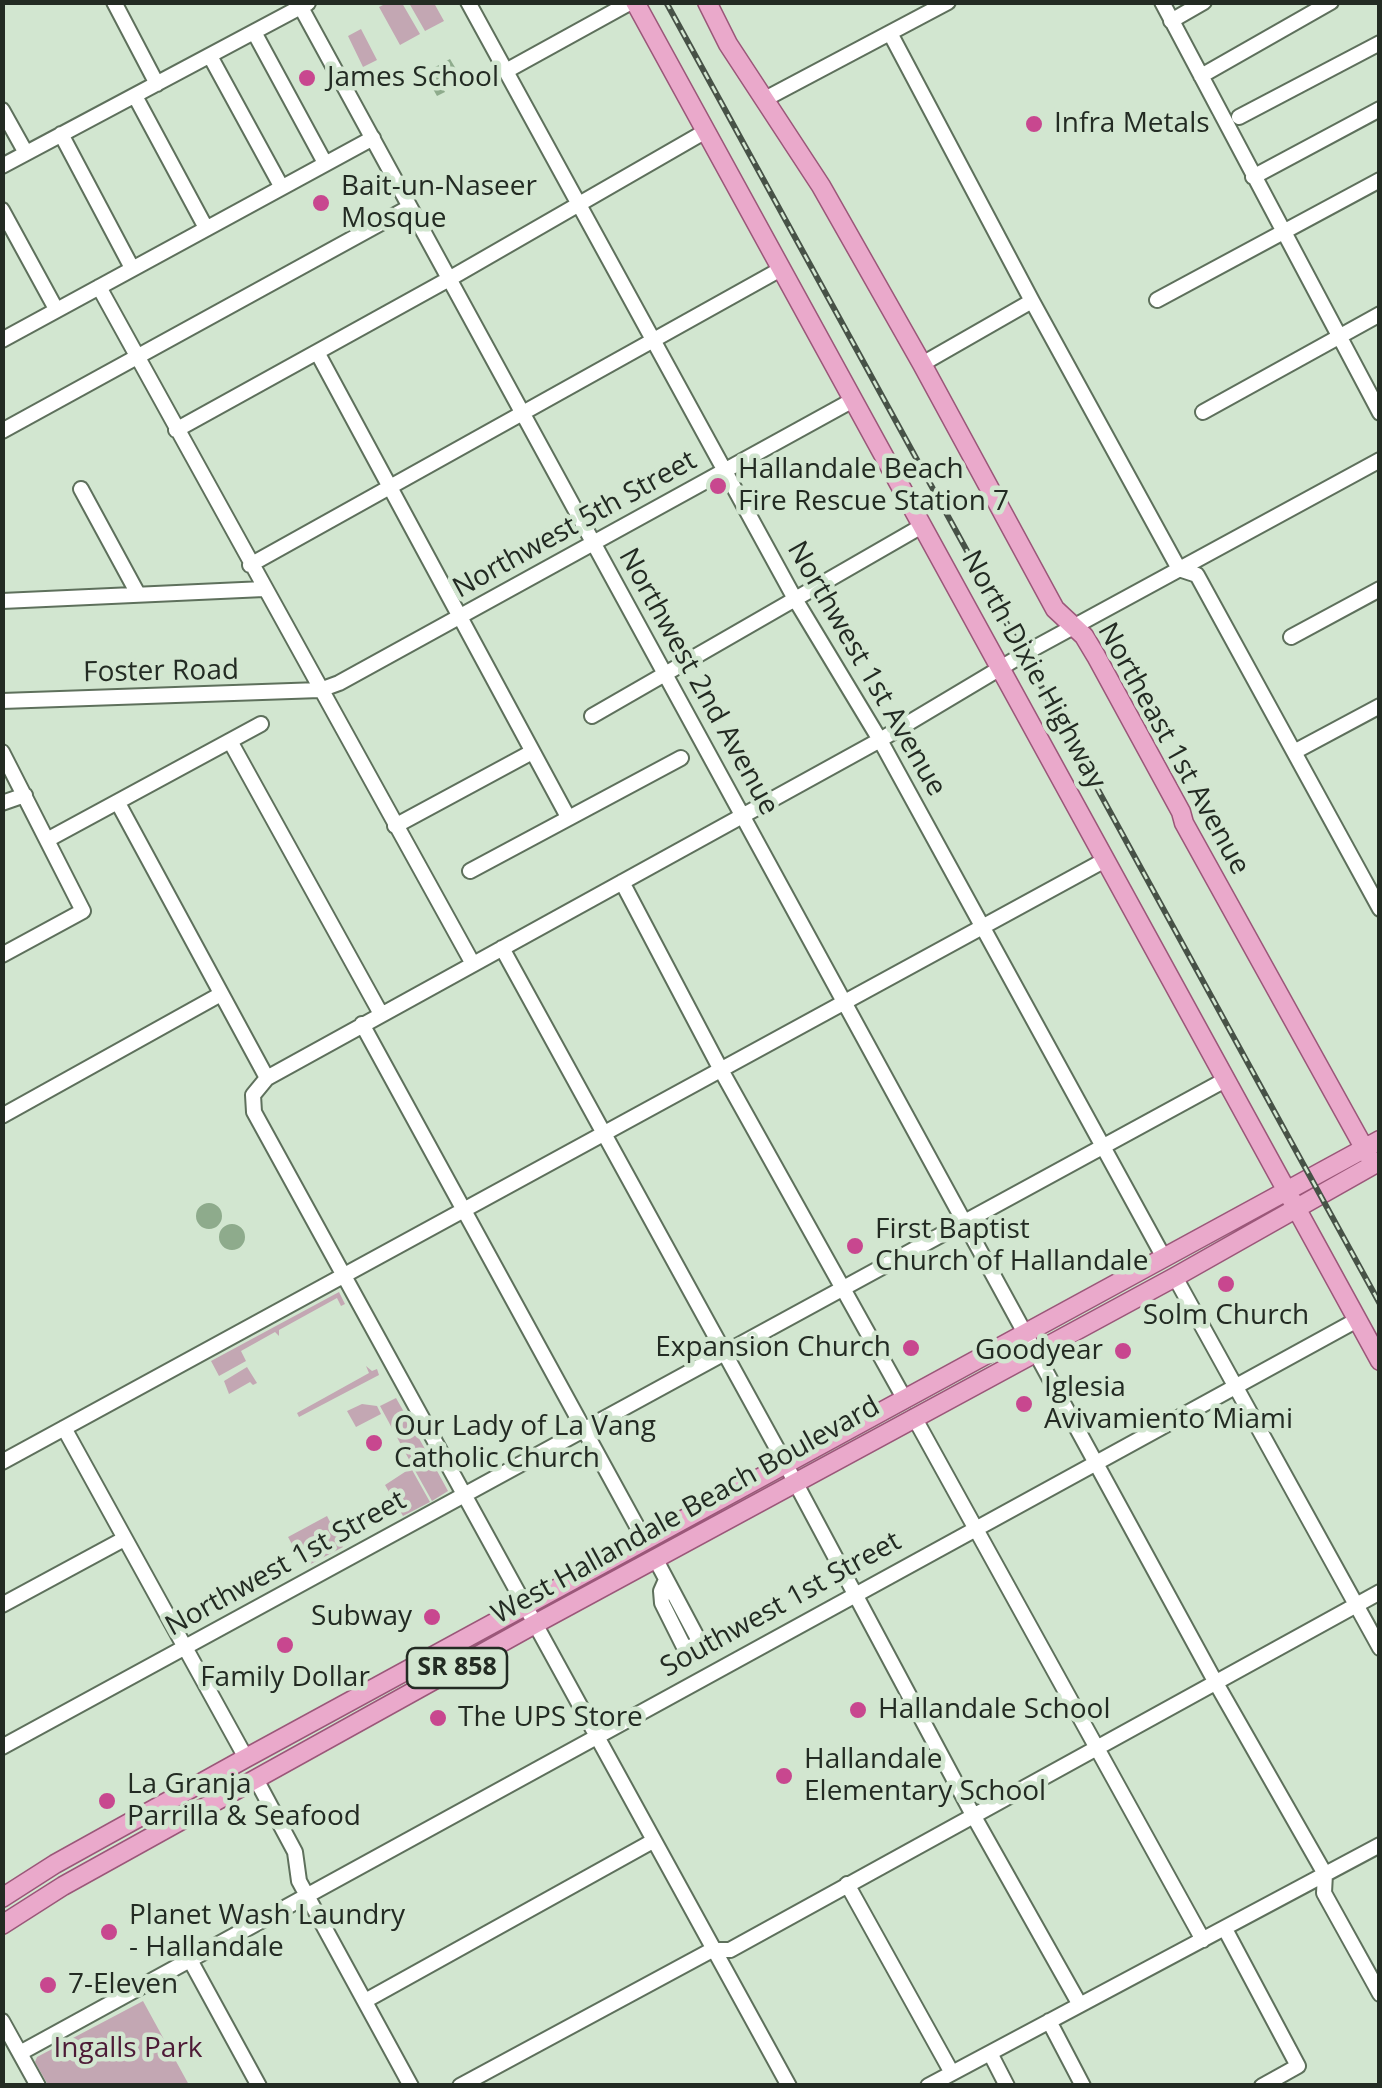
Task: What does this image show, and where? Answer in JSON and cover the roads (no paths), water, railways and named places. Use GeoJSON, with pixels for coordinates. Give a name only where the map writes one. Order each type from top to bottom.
{"type":"FeatureCollection","features":[{"type":"Feature","properties":{"kind":"main road","name":"North Dixie Highway"},"geometry":{"type":"LineString","coordinates":[[633,2],[1380,1361]]}},
{"type":"Feature","properties":{"kind":"main road","name":"Northeast 1st Avenue"},"geometry":{"type":"LineString","coordinates":[[707,2],[728,44],[820,186],[1055,609],[1084,636],[1096,656],[1184,823],[1375,1157]]}},
{"type":"Feature","properties":{"kind":"main road","name":"SR 858"},"geometry":{"type":"LineString","coordinates":[[1285,1190],[1375,1157]]}},
{"type":"Feature","properties":{"kind":"main road","name":"SR 858"},"geometry":{"type":"LineString","coordinates":[[1294,1207],[1375,1157]]}},
{"type":"Feature","properties":{"kind":"main road","name":"West Hallandale Beach Boulevard"},"geometry":{"type":"LineString","coordinates":[[2,1898],[55,1864],[284,1737],[1285,1190]]}},
{"type":"Feature","properties":{"kind":"main road","name":"West Hallandale Beach Boulevard"},"geometry":{"type":"LineString","coordinates":[[2,1925],[64,1886],[535,1624],[1174,1277],[1294,1207]]}},
{"type":"Feature","properties":{"kind":"main road"},"geometry":{"type":"LineString","coordinates":[[257,1781],[262,1763],[284,1737]]}},
{"type":"Feature","properties":{"kind":"main road"},"geometry":{"type":"LineString","coordinates":[[224,1799],[240,1777],[246,1758]]}},
{"type":"Feature","properties":{"kind":"street"},"geometry":{"type":"LineString","coordinates":[[114,2],[157,84]]}},
{"type":"Feature","properties":{"kind":"street","name":"Northwest 1st Avenue"},"geometry":{"type":"LineString","coordinates":[[468,2],[795,599],[880,740],[1163,1256]]}},
{"type":"Feature","properties":{"kind":"street"},"geometry":{"type":"LineString","coordinates":[[506,71],[633,2]]}},
{"type":"Feature","properties":{"kind":"street"},"geometry":{"type":"LineString","coordinates":[[765,99],[948,2]]}},
{"type":"Feature","properties":{"kind":"street"},"geometry":{"type":"LineString","coordinates":[[1162,2],[1380,413]]}},
{"type":"Feature","properties":{"kind":"street"},"geometry":{"type":"LineString","coordinates":[[1171,21],[1204,2]]}},
{"type":"Feature","properties":{"kind":"street"},"geometry":{"type":"LineString","coordinates":[[1201,76],[1331,2]]}},
{"type":"Feature","properties":{"kind":"street"},"geometry":{"type":"LineString","coordinates":[[2,166],[302,4]]}},
{"type":"Feature","properties":{"kind":"street","name":"Northwest 2nd Avenue"},"geometry":{"type":"LineString","coordinates":[[302,4],[449,280],[1216,1682],[1325,1874],[1324,1893],[1380,1994]]}},
{"type":"Feature","properties":{"kind":"street"},"geometry":{"type":"LineString","coordinates":[[254,32],[325,163]]}},
{"type":"Feature","properties":{"kind":"street"},"geometry":{"type":"LineString","coordinates":[[890,33],[1180,568],[1197,575],[1380,910]]}},
{"type":"Feature","properties":{"kind":"street"},"geometry":{"type":"LineString","coordinates":[[1239,117],[1380,43]]}},
{"type":"Feature","properties":{"kind":"street"},"geometry":{"type":"LineString","coordinates":[[210,56],[282,186]]}},
{"type":"Feature","properties":{"kind":"street"},"geometry":{"type":"LineString","coordinates":[[135,96],[206,228]]}},
{"type":"Feature","properties":{"kind":"street"},"geometry":{"type":"LineString","coordinates":[[1253,177],[1380,108]]}},
{"type":"Feature","properties":{"kind":"street"},"geometry":{"type":"LineString","coordinates":[[2,110],[26,153]]}},
{"type":"Feature","properties":{"kind":"street"},"geometry":{"type":"LineString","coordinates":[[176,430],[449,280],[706,131]]}},
{"type":"Feature","properties":{"kind":"street"},"geometry":{"type":"LineString","coordinates":[[61,134],[132,268]]}},
{"type":"Feature","properties":{"kind":"street"},"geometry":{"type":"LineString","coordinates":[[2,340],[373,138]]}},
{"type":"Feature","properties":{"kind":"street"},"geometry":{"type":"LineString","coordinates":[[1157,300],[1380,180]]}},
{"type":"Feature","properties":{"kind":"street"},"geometry":{"type":"LineString","coordinates":[[2,430],[410,207]]}},
{"type":"Feature","properties":{"kind":"street"},"geometry":{"type":"LineString","coordinates":[[2,210],[56,309]]}},
{"type":"Feature","properties":{"kind":"street"},"geometry":{"type":"LineString","coordinates":[[250,565],[781,269]]}},
{"type":"Feature","properties":{"kind":"street"},"geometry":{"type":"LineString","coordinates":[[99,286],[473,964]]}},
{"type":"Feature","properties":{"kind":"street"},"geometry":{"type":"LineString","coordinates":[[922,364],[1032,301]]}},
{"type":"Feature","properties":{"kind":"street"},"geometry":{"type":"LineString","coordinates":[[1203,412],[1380,314]]}},
{"type":"Feature","properties":{"kind":"street"},"geometry":{"type":"LineString","coordinates":[[316,352],[568,817]]}},
{"type":"Feature","properties":{"kind":"street","name":"Northwest 5th Street"},"geometry":{"type":"LineString","coordinates":[[320,690],[853,400]]}},
{"type":"Feature","properties":{"kind":"street"},"geometry":{"type":"LineString","coordinates":[[789,2086],[254,1112],[253,1095],[267,1078],[362,1024],[1380,460]]}},
{"type":"Feature","properties":{"kind":"street"},"geometry":{"type":"LineString","coordinates":[[82,490],[138,594]]}},
{"type":"Feature","properties":{"kind":"street"},"geometry":{"type":"LineString","coordinates":[[592,716],[922,526]]}},
{"type":"Feature","properties":{"kind":"street"},"geometry":{"type":"LineString","coordinates":[[2,584],[7,600],[264,589]]}},
{"type":"Feature","properties":{"kind":"street"},"geometry":{"type":"LineString","coordinates":[[1291,638],[1380,590]]}},
{"type":"Feature","properties":{"kind":"street","name":"Foster Road"},"geometry":{"type":"LineString","coordinates":[[2,701],[320,690]]}},
{"type":"Feature","properties":{"kind":"street"},"geometry":{"type":"LineString","coordinates":[[1294,752],[1380,706]]}},
{"type":"Feature","properties":{"kind":"street"},"geometry":{"type":"LineString","coordinates":[[47,840],[260,724]]}},
{"type":"Feature","properties":{"kind":"street"},"geometry":{"type":"LineString","coordinates":[[230,742],[382,1014]]}},
{"type":"Feature","properties":{"kind":"street"},"geometry":{"type":"LineString","coordinates":[[2,752],[83,910],[2,955]]}},
{"type":"Feature","properties":{"kind":"street"},"geometry":{"type":"LineString","coordinates":[[395,826],[532,752]]}},
{"type":"Feature","properties":{"kind":"street"},"geometry":{"type":"LineString","coordinates":[[470,871],[681,758]]}},
{"type":"Feature","properties":{"kind":"street"},"geometry":{"type":"LineString","coordinates":[[2,803],[26,795]]}},
{"type":"Feature","properties":{"kind":"street"},"geometry":{"type":"LineString","coordinates":[[118,803],[267,1078]]}},
{"type":"Feature","properties":{"kind":"street"},"geometry":{"type":"LineString","coordinates":[[2,1462],[1105,860]]}},
{"type":"Feature","properties":{"kind":"street"},"geometry":{"type":"LineString","coordinates":[[622,882],[721,1070],[904,1398]]}},
{"type":"Feature","properties":{"kind":"street"},"geometry":{"type":"LineString","coordinates":[[502,948],[1080,2005]]}},
{"type":"Feature","properties":{"kind":"street"},"geometry":{"type":"LineString","coordinates":[[2,1116],[220,994]]}},
{"type":"Feature","properties":{"kind":"street"},"geometry":{"type":"LineString","coordinates":[[362,1024],[645,1541]]}},
{"type":"Feature","properties":{"kind":"street","name":"Northwest 1st Street"},"geometry":{"type":"LineString","coordinates":[[2,1747],[1225,1080]]}},
{"type":"Feature","properties":{"kind":"street"},"geometry":{"type":"LineString","coordinates":[[1174,1277],[1380,1648]]}},
{"type":"Feature","properties":{"kind":"street","name":"Southwest 1st Street"},"geometry":{"type":"LineString","coordinates":[[20,2053],[1357,1320]]}},
{"type":"Feature","properties":{"kind":"street"},"geometry":{"type":"LineString","coordinates":[[914,1417],[1202,1940]]}},
{"type":"Feature","properties":{"kind":"street"},"geometry":{"type":"LineString","coordinates":[[64,1428],[246,1758]]}},
{"type":"Feature","properties":{"kind":"street"},"geometry":{"type":"LineString","coordinates":[[2,1605],[124,1539]]}},
{"type":"Feature","properties":{"kind":"street"},"geometry":{"type":"LineString","coordinates":[[656,1560],[666,1582]]}},
{"type":"Feature","properties":{"kind":"street"},"geometry":{"type":"LineString","coordinates":[[460,2086],[712,1950],[730,1950],[1380,1592]]}},
{"type":"Feature","properties":{"kind":"street"},"geometry":{"type":"LineString","coordinates":[[257,1781],[295,1852],[298,1875],[307,1894],[411,2086]]}},
{"type":"Feature","properties":{"kind":"street"},"geometry":{"type":"LineString","coordinates":[[365,2002],[653,1840]]}},
{"type":"Feature","properties":{"kind":"street"},"geometry":{"type":"LineString","coordinates":[[928,2086],[1380,1845]]}},
{"type":"Feature","properties":{"kind":"street"},"geometry":{"type":"LineString","coordinates":[[847,1884],[952,2072]]}},
{"type":"Feature","properties":{"kind":"street"},"geometry":{"type":"LineString","coordinates":[[1225,1928],[1298,2066],[1262,2086]]}},
{"type":"Feature","properties":{"kind":"street"},"geometry":{"type":"LineString","coordinates":[[189,1958],[259,2086]]}},
{"type":"Feature","properties":{"kind":"street"},"geometry":{"type":"LineString","coordinates":[[2,2022],[33,2084]]}},
{"type":"Feature","properties":{"kind":"street"},"geometry":{"type":"LineString","coordinates":[[1049,2022],[1083,2086]]}},
{"type":"Feature","properties":{"kind":"street"},"geometry":{"type":"LineString","coordinates":[[990,2053],[1007,2086]]}},
{"type":"Feature","properties":{"kind":"railway"},"geometry":{"type":"LineString","coordinates":[[666,2],[1380,1304]]}},
{"type":"Feature","properties":{"kind":"place","name":"James School"},"geometry":{"type":"Point","coordinates":[307,78]}},
{"type":"Feature","properties":{"kind":"place","name":"Infra Metals"},"geometry":{"type":"Point","coordinates":[1034,124]}},
{"type":"Feature","properties":{"kind":"place","name":"Bait-un-Naseer Mosque"},"geometry":{"type":"Point","coordinates":[321,203]}},
{"type":"Feature","properties":{"kind":"place","name":"Hallandale Beach Fire Rescue Station 7"},"geometry":{"type":"Point","coordinates":[718,486]}},
{"type":"Feature","properties":{"kind":"place","name":"First Baptist Church of Hallandale"},"geometry":{"type":"Point","coordinates":[855,1246]}},
{"type":"Feature","properties":{"kind":"place","name":"Solm Church"},"geometry":{"type":"Point","coordinates":[1226,1284]}},
{"type":"Feature","properties":{"kind":"place","name":"Expansion Church"},"geometry":{"type":"Point","coordinates":[911,1348]}},
{"type":"Feature","properties":{"kind":"place","name":"Goodyear"},"geometry":{"type":"Point","coordinates":[1123,1351]}},
{"type":"Feature","properties":{"kind":"place","name":"Iglesia Avivamiento Miami"},"geometry":{"type":"Point","coordinates":[1024,1404]}},
{"type":"Feature","properties":{"kind":"place","name":"Our Lady of La Vang Catholic Church"},"geometry":{"type":"Point","coordinates":[374,1443]}},
{"type":"Feature","properties":{"kind":"place","name":"Subway"},"geometry":{"type":"Point","coordinates":[432,1617]}},
{"type":"Feature","properties":{"kind":"place","name":"Family Dollar"},"geometry":{"type":"Point","coordinates":[285,1645]}},
{"type":"Feature","properties":{"kind":"place","name":"Hallandale School"},"geometry":{"type":"Point","coordinates":[858,1710]}},
{"type":"Feature","properties":{"kind":"place","name":"The UPS Store"},"geometry":{"type":"Point","coordinates":[438,1718]}},
{"type":"Feature","properties":{"kind":"place","name":"Hallandale Elementary School"},"geometry":{"type":"Point","coordinates":[784,1776]}},
{"type":"Feature","properties":{"kind":"place","name":"La Granja Parrilla & Seafood"},"geometry":{"type":"Point","coordinates":[107,1801]}},
{"type":"Feature","properties":{"kind":"place","name":"Planet Wash Laundry - Hallandale"},"geometry":{"type":"Point","coordinates":[109,1932]}},
{"type":"Feature","properties":{"kind":"place","name":"7-Eleven"},"geometry":{"type":"Point","coordinates":[48,1985]}},
{"type":"Feature","properties":{"kind":"park label","name":"Ingalls Park"},"geometry":{"type":"Point","coordinates":[128,2049]}}]}
